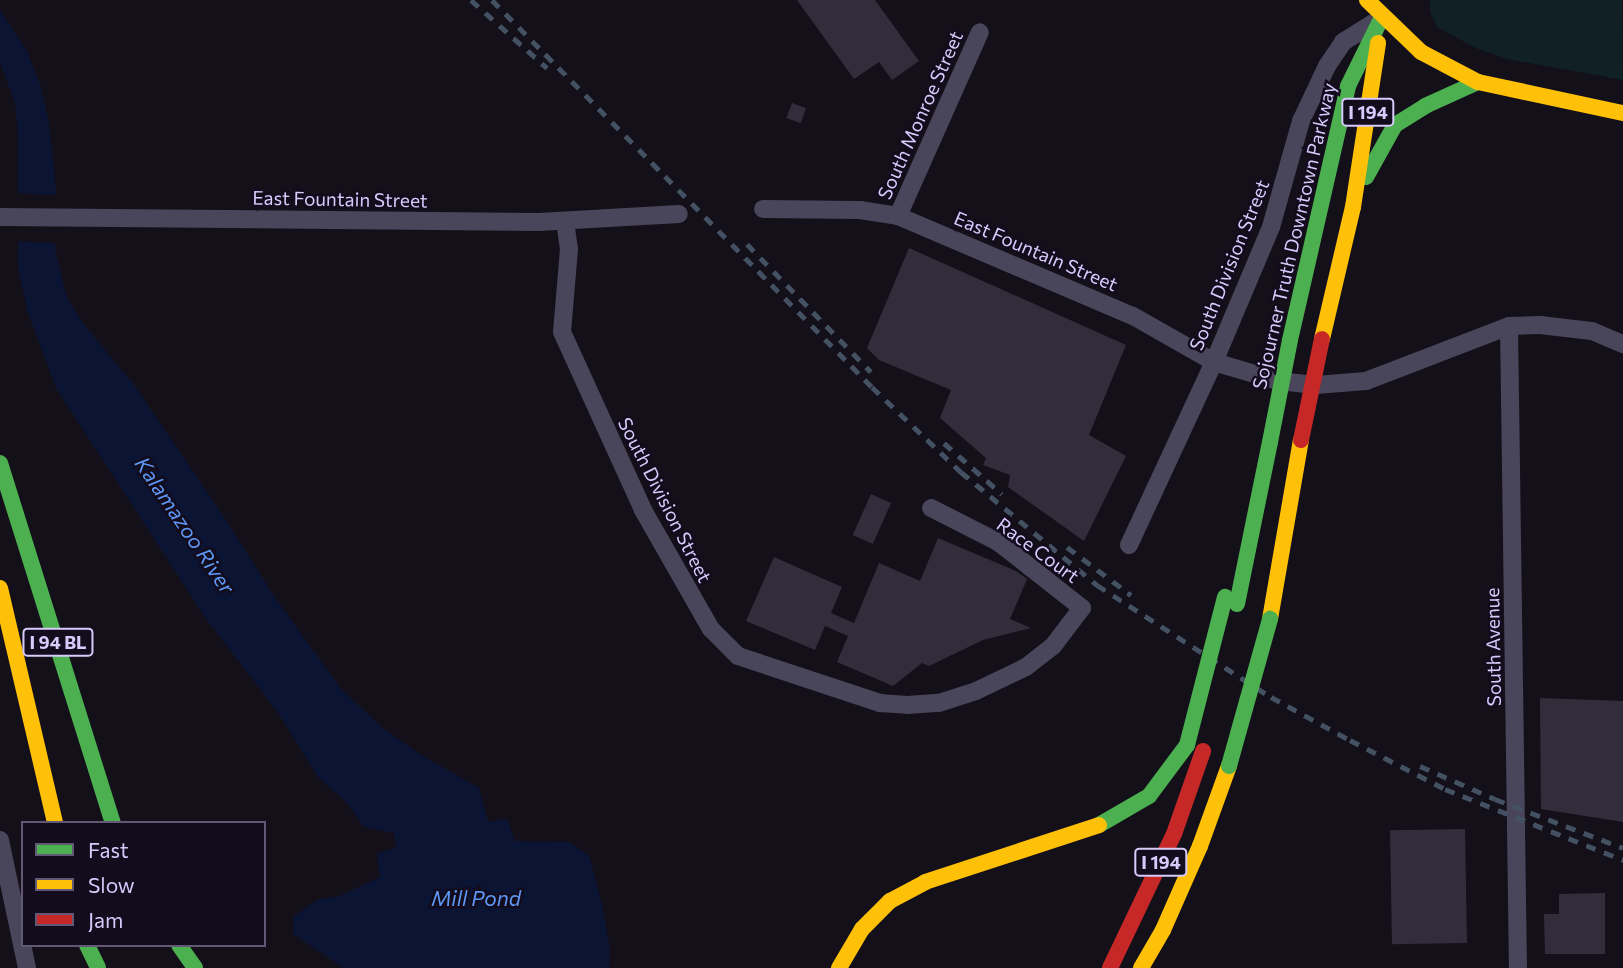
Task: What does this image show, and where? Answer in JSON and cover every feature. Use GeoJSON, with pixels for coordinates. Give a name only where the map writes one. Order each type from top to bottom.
{"type":"FeatureCollection","features":[{"type":"Feature","properties":{"kind":"main road"},"geometry":{"type":"LineString","coordinates":[[1367,0],[1421,52],[1478,82],[1623,113]]}},
{"type":"Feature","properties":{"kind":"main road","name":"Sojourner Truth Downtown Parkway"},"geometry":{"type":"LineString","coordinates":[[1110,968],[1174,834],[1203,751],[1231,601],[1245,568],[1290,340],[1348,86],[1364,48],[1391,0]]}},
{"type":"Feature","properties":{"kind":"main road","name":"I 194"},"geometry":{"type":"LineString","coordinates":[[1141,968],[1163,930],[1200,846],[1229,766],[1270,619],[1301,440],[1353,206],[1382,17]]}},
{"type":"Feature","properties":{"kind":"main road"},"geometry":{"type":"LineString","coordinates":[[1353,206],[1380,147],[1395,125],[1425,106],[1478,82]]}},
{"type":"Feature","properties":{"kind":"main road","name":"I 94 BL"},"geometry":{"type":"LineString","coordinates":[[0,463],[37,573],[112,821]]}},
{"type":"Feature","properties":{"kind":"main road","name":"I 94 BL"},"geometry":{"type":"LineString","coordinates":[[0,588],[55,821]]}},
{"type":"Feature","properties":{"kind":"main road"},"geometry":{"type":"LineString","coordinates":[[839,968],[862,929],[890,901],[925,882],[1105,823],[1133,809],[1169,772],[1186,745],[1231,601]]}},
{"type":"Feature","properties":{"kind":"main road"},"geometry":{"type":"LineString","coordinates":[[88,947],[98,968]]}},
{"type":"Feature","properties":{"kind":"main road"},"geometry":{"type":"LineString","coordinates":[[179,947],[195,968]]}},
{"type":"Feature","properties":{"kind":"street","name":"South Division Street"},"geometry":{"type":"LineString","coordinates":[[1129,545],[1214,362],[1271,227],[1301,121],[1327,66],[1343,42],[1382,17]]}},
{"type":"Feature","properties":{"kind":"street","name":"South Monroe Street"},"geometry":{"type":"LineString","coordinates":[[898,216],[980,32]]}},
{"type":"Feature","properties":{"kind":"street","name":"East Fountain Street"},"geometry":{"type":"LineString","coordinates":[[763,209],[860,210],[898,216],[1133,316],[1214,362],[1279,380],[1316,386],[1366,381],[1509,326]]}},
{"type":"Feature","properties":{"kind":"street","name":"East Fountain Street"},"geometry":{"type":"LineString","coordinates":[[0,217],[565,221],[679,214]]}},
{"type":"Feature","properties":{"kind":"street","name":"South Division Street"},"geometry":{"type":"LineString","coordinates":[[565,221],[569,249],[562,332],[643,510],[675,570],[711,629],[738,656],[880,703],[939,703],[976,691],[1026,667],[1053,646],[1082,608]]}},
{"type":"Feature","properties":{"kind":"street"},"geometry":{"type":"LineString","coordinates":[[1509,326],[1540,325],[1592,331],[1623,344]]}},
{"type":"Feature","properties":{"kind":"street","name":"South Avenue"},"geometry":{"type":"LineString","coordinates":[[1509,326],[1518,968]]}},
{"type":"Feature","properties":{"kind":"street","name":"Race Court"},"geometry":{"type":"LineString","coordinates":[[931,508],[998,542],[1082,608]]}},
{"type":"Feature","properties":{"kind":"street"},"geometry":{"type":"LineString","coordinates":[[0,840],[21,940]]}},
{"type":"Feature","properties":{"kind":"street"},"geometry":{"type":"LineString","coordinates":[[23,947],[27,968]]}},
{"type":"Feature","properties":{"kind":"shaded area"},"geometry":{"type":"Polygon","coordinates":[[[1430,0],[1622,0],[1623,80],[1507,59],[1478,49],[1438,28],[1430,12],[1430,0]]]}},
{"type":"Feature","properties":{"kind":"water"},"geometry":{"type":"Polygon","coordinates":[[[0,10],[27,51],[40,84],[49,123],[56,191],[55,250],[66,295],[82,322],[134,385],[276,599],[341,689],[384,729],[421,755],[479,788],[488,822],[507,818],[515,841],[569,842],[589,856],[610,949],[609,968],[344,968],[293,934],[293,917],[319,899],[340,896],[380,877],[377,853],[396,848],[394,833],[364,827],[346,802],[318,777],[277,711],[207,620],[56,388],[28,313],[18,267],[18,133],[15,103],[0,62],[0,10]]]}},
{"type":"Feature","properties":{"kind":"pier"},"geometry":{"type":"Polygon","coordinates":[[[15,193],[59,195],[56,243],[12,241],[15,193]]]}},
{"type":"Feature","properties":{"kind":"building"},"geometry":{"type":"Polygon","coordinates":[[[797,0],[875,0],[919,61],[892,80],[879,62],[854,79],[797,0]]]}},
{"type":"Feature","properties":{"kind":"building"},"geometry":{"type":"Polygon","coordinates":[[[792,103],[806,108],[801,123],[787,118],[792,103]]]}},
{"type":"Feature","properties":{"kind":"building"},"geometry":{"type":"Polygon","coordinates":[[[909,248],[1126,345],[1089,435],[1126,456],[1084,541],[1008,487],[1010,475],[983,465],[986,458],[940,418],[951,390],[879,360],[867,348],[909,248]]]}},
{"type":"Feature","properties":{"kind":"building"},"geometry":{"type":"Polygon","coordinates":[[[871,494],[891,503],[873,544],[853,535],[871,494]]]}},
{"type":"Feature","properties":{"kind":"building"},"geometry":{"type":"Polygon","coordinates":[[[938,538],[1016,571],[1027,579],[1010,619],[1031,628],[983,640],[929,666],[922,663],[893,686],[837,662],[848,636],[825,626],[815,650],[746,621],[774,557],[842,587],[831,613],[854,623],[879,563],[920,581],[938,538]]]}},
{"type":"Feature","properties":{"kind":"building"},"geometry":{"type":"Polygon","coordinates":[[[1540,698],[1623,701],[1623,822],[1541,809],[1540,698]]]}},
{"type":"Feature","properties":{"kind":"building"},"geometry":{"type":"Polygon","coordinates":[[[1465,829],[1467,943],[1392,944],[1390,830],[1465,829]]]}},
{"type":"Feature","properties":{"kind":"building"},"geometry":{"type":"Polygon","coordinates":[[[1605,893],[1605,954],[1545,954],[1544,914],[1559,914],[1559,894],[1605,893]]]}},
{"type":"Feature","properties":{"kind":"railway"},"geometry":{"type":"LineString","coordinates":[[471,0],[547,68]]}},
{"type":"Feature","properties":{"kind":"railway"},"geometry":{"type":"LineString","coordinates":[[492,0],[872,387],[961,472],[1097,585],[1271,697],[1350,740],[1445,789],[1623,860]]}},
{"type":"Feature","properties":{"kind":"railway"},"geometry":{"type":"LineString","coordinates":[[747,244],[871,372]]}},
{"type":"Feature","properties":{"kind":"railway"},"geometry":{"type":"LineString","coordinates":[[944,443],[1002,494]]}},
{"type":"Feature","properties":{"kind":"railway"},"geometry":{"type":"LineString","coordinates":[[1067,547],[1131,595]]}},
{"type":"Feature","properties":{"kind":"railway"},"geometry":{"type":"LineString","coordinates":[[1420,766],[1495,799],[1623,848]]}},
{"type":"Feature","properties":{"kind":"traffic: fast"},"geometry":{"type":"LineString","coordinates":[[1290,340],[1348,86],[1382,17]]}},
{"type":"Feature","properties":{"kind":"traffic: fast"},"geometry":{"type":"LineString","coordinates":[[1366,177],[1395,125],[1425,106],[1478,82]]}},
{"type":"Feature","properties":{"kind":"traffic: fast"},"geometry":{"type":"LineString","coordinates":[[1270,442],[1290,340]]}},
{"type":"Feature","properties":{"kind":"traffic: fast"},"geometry":{"type":"LineString","coordinates":[[1237,604],[1270,442]]}},
{"type":"Feature","properties":{"kind":"traffic: fast"},"geometry":{"type":"LineString","coordinates":[[0,463],[112,821]]}},
{"type":"Feature","properties":{"kind":"traffic: fast"},"geometry":{"type":"LineString","coordinates":[[1187,745],[1225,597]]}},
{"type":"Feature","properties":{"kind":"traffic: fast"},"geometry":{"type":"LineString","coordinates":[[1229,766],[1270,619]]}},
{"type":"Feature","properties":{"kind":"traffic: fast"},"geometry":{"type":"LineString","coordinates":[[1099,825],[1149,796],[1187,745]]}},
{"type":"Feature","properties":{"kind":"traffic: fast"},"geometry":{"type":"LineString","coordinates":[[88,947],[98,968]]}},
{"type":"Feature","properties":{"kind":"traffic: fast"},"geometry":{"type":"LineString","coordinates":[[180,947],[195,968]]}},
{"type":"Feature","properties":{"kind":"traffic: slow"},"geometry":{"type":"LineString","coordinates":[[1367,0],[1421,52],[1478,82],[1623,113]]}},
{"type":"Feature","properties":{"kind":"traffic: slow"},"geometry":{"type":"LineString","coordinates":[[1322,339],[1353,207],[1378,43]]}},
{"type":"Feature","properties":{"kind":"traffic: slow"},"geometry":{"type":"LineString","coordinates":[[1270,619],[1301,440]]}},
{"type":"Feature","properties":{"kind":"traffic: slow"},"geometry":{"type":"LineString","coordinates":[[0,588],[55,821]]}},
{"type":"Feature","properties":{"kind":"traffic: slow"},"geometry":{"type":"LineString","coordinates":[[1141,968],[1163,930],[1200,846],[1229,766]]}},
{"type":"Feature","properties":{"kind":"traffic: slow"},"geometry":{"type":"LineString","coordinates":[[839,968],[862,929],[890,901],[925,882],[1099,825]]}},
{"type":"Feature","properties":{"kind":"traffic: jam"},"geometry":{"type":"LineString","coordinates":[[1301,440],[1322,339]]}},
{"type":"Feature","properties":{"kind":"traffic: jam"},"geometry":{"type":"LineString","coordinates":[[1110,968],[1174,834],[1203,751]]}},
{"type":"Feature","properties":{"kind":"water label","name":"Kalamazoo River"},"geometry":{"type":"Point","coordinates":[185,525]}},
{"type":"Feature","properties":{"kind":"water label","name":"Mill Pond"},"geometry":{"type":"Point","coordinates":[476,898]}}]}
